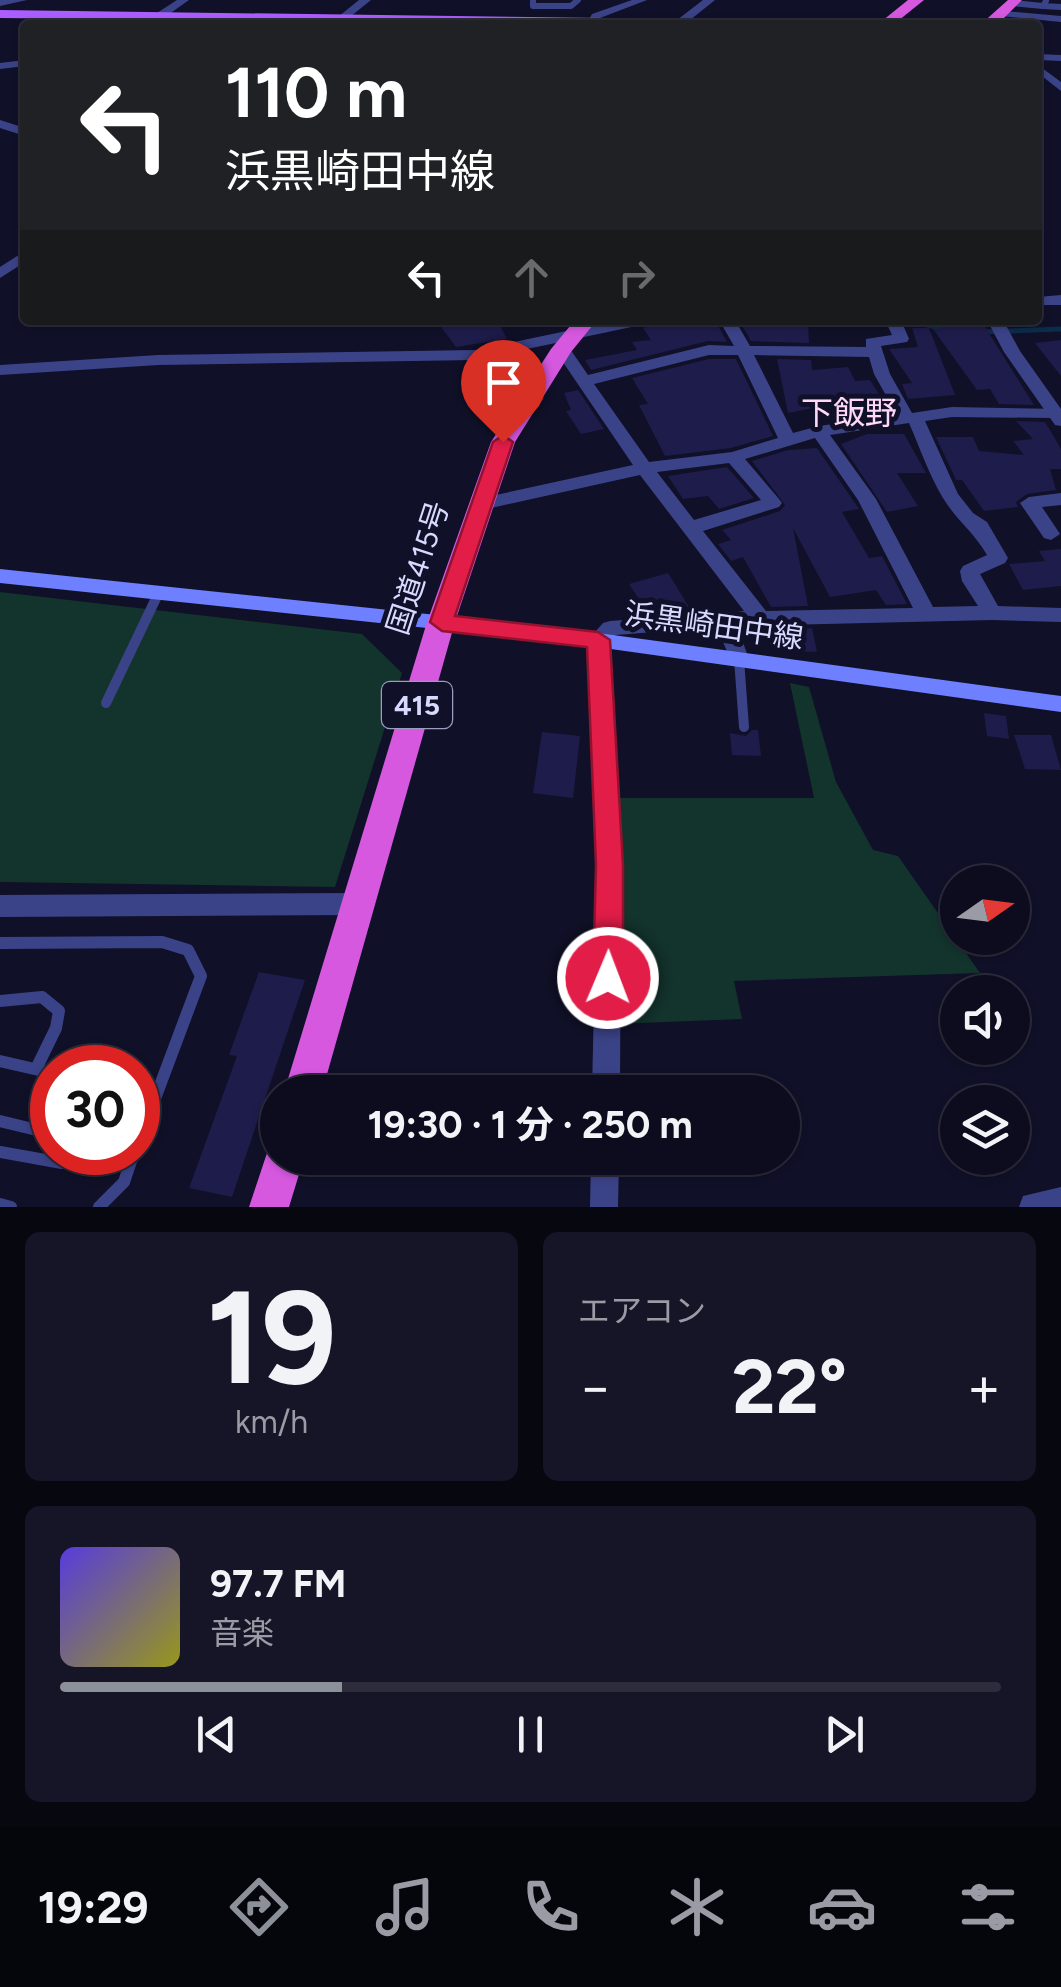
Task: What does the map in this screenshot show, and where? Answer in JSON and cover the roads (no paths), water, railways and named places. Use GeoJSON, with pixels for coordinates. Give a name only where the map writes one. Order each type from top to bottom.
{"type":"FeatureCollection","features":[{"type":"Feature","properties":{"kind":"highway"},"geometry":{"type":"LineString","coordinates":[[901,7],[917,0]]}},
{"type":"Feature","properties":{"kind":"highway","name":"国道415号"},"geometry":{"type":"LineString","coordinates":[[307,1075],[442,622],[503,442],[573,335]]}},
{"type":"Feature","properties":{"kind":"highway"},"geometry":{"type":"LineString","coordinates":[[269,1207],[279,1175]]}},
{"type":"Feature","properties":{"kind":"main road"},"geometry":{"type":"LineString","coordinates":[[368,20],[532,9],[578,20]]}},
{"type":"Feature","properties":{"kind":"main road"},"geometry":{"type":"LineString","coordinates":[[0,16],[152,20]]}},
{"type":"Feature","properties":{"kind":"main road","name":"浜黒崎田中線"},"geometry":{"type":"LineString","coordinates":[[0,576],[598,640],[1061,704]]}},
{"type":"Feature","properties":{"kind":"street"},"geometry":{"type":"LineString","coordinates":[[0,3],[22,0]]}},
{"type":"Feature","properties":{"kind":"street"},"geometry":{"type":"LineString","coordinates":[[152,20],[184,0]]}},
{"type":"Feature","properties":{"kind":"street"},"geometry":{"type":"LineString","coordinates":[[341,20],[366,0]]}},
{"type":"Feature","properties":{"kind":"street"},"geometry":{"type":"LineString","coordinates":[[598,20],[642,0]]}},
{"type":"Feature","properties":{"kind":"street"},"geometry":{"type":"LineString","coordinates":[[684,20],[710,0]]}},
{"type":"Feature","properties":{"kind":"street"},"geometry":{"type":"LineString","coordinates":[[1010,6],[1061,19]]}},
{"type":"Feature","properties":{"kind":"street"},"geometry":{"type":"LineString","coordinates":[[0,274],[20,259]]}},
{"type":"Feature","properties":{"kind":"street"},"geometry":{"type":"LineString","coordinates":[[0,370],[158,360],[475,355],[618,325]]}},
{"type":"Feature","properties":{"kind":"street"},"geometry":{"type":"LineString","coordinates":[[730,325],[746,350],[768,408],[788,440]]}},
{"type":"Feature","properties":{"kind":"street"},"geometry":{"type":"LineString","coordinates":[[895,325],[901,339],[872,342],[882,374],[911,418],[950,495],[966,517],[980,526],[998,558],[970,572],[992,613]]}},
{"type":"Feature","properties":{"kind":"street"},"geometry":{"type":"LineString","coordinates":[[998,325],[1012,352],[1058,417]]}},
{"type":"Feature","properties":{"kind":"street"},"geometry":{"type":"LineString","coordinates":[[573,335],[585,381],[644,468],[760,618]]}},
{"type":"Feature","properties":{"kind":"street"},"geometry":{"type":"LineString","coordinates":[[585,381],[632,372],[688,354],[746,350],[876,352]]}},
{"type":"Feature","properties":{"kind":"street"},"geometry":{"type":"LineString","coordinates":[[482,504],[644,468],[732,457],[820,432],[911,418],[952,412],[1058,417]]}},
{"type":"Feature","properties":{"kind":"street"},"geometry":{"type":"LineString","coordinates":[[820,432],[867,499],[926,614]]}},
{"type":"Feature","properties":{"kind":"street"},"geometry":{"type":"LineString","coordinates":[[690,528],[773,503],[732,457]]}},
{"type":"Feature","properties":{"kind":"street"},"geometry":{"type":"LineString","coordinates":[[1051,534],[1029,503],[1061,499]]}},
{"type":"Feature","properties":{"kind":"street"},"geometry":{"type":"LineString","coordinates":[[606,1075],[610,865],[598,640],[610,628],[760,618],[992,613],[1061,616]]}},
{"type":"Feature","properties":{"kind":"street"},"geometry":{"type":"LineString","coordinates":[[724,620],[739,659]]}},
{"type":"Feature","properties":{"kind":"street"},"geometry":{"type":"LineString","coordinates":[[0,906],[358,904]]}},
{"type":"Feature","properties":{"kind":"street"},"geometry":{"type":"LineString","coordinates":[[604,1206],[605,1175]]}},
{"type":"Feature","properties":{"kind":"street"},"geometry":{"type":"LineString","coordinates":[[1034,1207],[1061,1202]]}},
{"type":"Feature","properties":{"kind":"lane"},"geometry":{"type":"LineString","coordinates":[[532,9],[571,6],[578,0]]}},
{"type":"Feature","properties":{"kind":"lane"},"geometry":{"type":"LineString","coordinates":[[1010,6],[1044,3],[1061,7]]}},
{"type":"Feature","properties":{"kind":"lane"},"geometry":{"type":"LineString","coordinates":[[106,702],[159,592]]}},
{"type":"Feature","properties":{"kind":"lane"},"geometry":{"type":"LineString","coordinates":[[739,659],[744,727]]}},
{"type":"Feature","properties":{"kind":"lane"},"geometry":{"type":"LineString","coordinates":[[0,943],[162,942],[188,950],[201,976],[160,1085]]}},
{"type":"Feature","properties":{"kind":"lane"},"geometry":{"type":"LineString","coordinates":[[0,1000],[42,997],[58,1012],[48,1045]]}},
{"type":"Feature","properties":{"kind":"lane"},"geometry":{"type":"LineString","coordinates":[[0,1060],[30,1068]]}},
{"type":"Feature","properties":{"kind":"lane"},"geometry":{"type":"LineString","coordinates":[[0,1121],[30,1128]]}},
{"type":"Feature","properties":{"kind":"lane"},"geometry":{"type":"LineString","coordinates":[[0,1152],[30,1157]]}},
{"type":"Feature","properties":{"kind":"lane"},"geometry":{"type":"LineString","coordinates":[[107,1204],[126,1175]]}},
{"type":"Feature","properties":{"kind":"lane"},"geometry":{"type":"LineString","coordinates":[[0,1204],[12,1207]]}},
{"type":"Feature","properties":{"kind":"waterway"},"geometry":{"type":"LineString","coordinates":[[928,325],[944,329]]}},
{"type":"Feature","properties":{"kind":"waterway"},"geometry":{"type":"LineString","coordinates":[[982,332],[1061,329]]}},
{"type":"Feature","properties":{"kind":"district","name":"下飯野"},"geometry":{"type":"Point","coordinates":[849,413]}}]}
